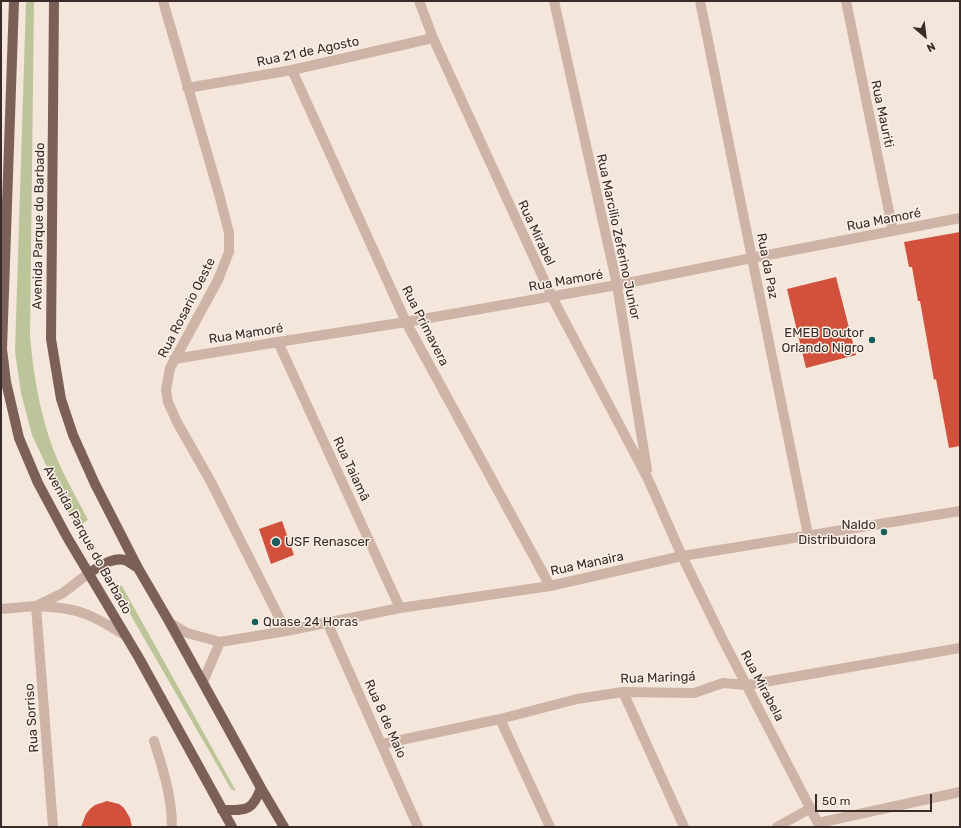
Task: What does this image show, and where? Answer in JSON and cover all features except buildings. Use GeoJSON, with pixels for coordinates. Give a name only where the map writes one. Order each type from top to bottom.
{"type":"FeatureCollection","features":[{"type":"Feature","properties":{"kind":"main road","name":"Avenida Parque do Barbado"},"geometry":{"type":"LineString","coordinates":[[14,1],[2,349],[6,382],[19,438],[38,482],[67,537],[126,636],[229,825]]}},
{"type":"Feature","properties":{"kind":"main road","name":"Avenida Parque do Barbado"},"geometry":{"type":"LineString","coordinates":[[54,1],[51,339],[54,365],[61,399],[73,435],[95,484],[138,568],[284,827]]}},
{"type":"Feature","properties":{"kind":"main road"},"geometry":{"type":"LineString","coordinates":[[89,573],[100,566],[119,560],[126,560],[138,568]]}},
{"type":"Feature","properties":{"kind":"main road"},"geometry":{"type":"LineString","coordinates":[[222,810],[241,810],[251,806],[256,801],[261,788]]}},
{"type":"Feature","properties":{"kind":"street","name":"Rua Rosario Oeste"},"geometry":{"type":"LineString","coordinates":[[163,1],[229,233],[229,252],[218,280],[174,359],[170,368],[166,390],[172,410],[211,482],[286,631]]}},
{"type":"Feature","properties":{"kind":"street","name":"Rua Mirabel"},"geometry":{"type":"LineString","coordinates":[[419,1],[432,38],[552,297],[648,479],[682,556]]}},
{"type":"Feature","properties":{"kind":"street","name":"Rua Marcilio Zeferino Junior"},"geometry":{"type":"LineString","coordinates":[[554,1],[617,285],[648,479]]}},
{"type":"Feature","properties":{"kind":"street","name":"Rua da Paz"},"geometry":{"type":"LineString","coordinates":[[700,1],[808,535]]}},
{"type":"Feature","properties":{"kind":"street","name":"Rua Mauriti"},"geometry":{"type":"LineString","coordinates":[[846,1],[893,231]]}},
{"type":"Feature","properties":{"kind":"street","name":"Rua 21 de Agosto"},"geometry":{"type":"LineString","coordinates":[[187,88],[292,70],[432,38]]}},
{"type":"Feature","properties":{"kind":"street","name":"Rua Primavera"},"geometry":{"type":"LineString","coordinates":[[292,70],[406,322],[550,586]]}},
{"type":"Feature","properties":{"kind":"street","name":"Rua Mamoré"},"geometry":{"type":"LineString","coordinates":[[174,359],[552,297],[960,218]]}},
{"type":"Feature","properties":{"kind":"street","name":"Rua Taiamã"},"geometry":{"type":"LineString","coordinates":[[278,342],[400,608]]}},
{"type":"Feature","properties":{"kind":"street","name":"Rua Manaira"},"geometry":{"type":"LineString","coordinates":[[170,623],[187,633],[220,642],[286,631],[400,608],[550,586],[682,556],[960,510]]}},
{"type":"Feature","properties":{"kind":"street","name":"Rua Mirabela"},"geometry":{"type":"LineString","coordinates":[[682,556],[723,640],[819,825]]}},
{"type":"Feature","properties":{"kind":"street"},"geometry":{"type":"LineString","coordinates":[[36,606],[63,593],[89,573]]}},
{"type":"Feature","properties":{"kind":"street"},"geometry":{"type":"LineString","coordinates":[[1,609],[36,606],[69,609],[102,621],[126,636]]}},
{"type":"Feature","properties":{"kind":"street","name":"Rua Sorriso"},"geometry":{"type":"LineString","coordinates":[[36,606],[53,827]]}},
{"type":"Feature","properties":{"kind":"street","name":"Rua 8 de Maio"},"geometry":{"type":"LineString","coordinates":[[327,622],[418,827]]}},
{"type":"Feature","properties":{"kind":"street"},"geometry":{"type":"LineString","coordinates":[[203,682],[220,642]]}},
{"type":"Feature","properties":{"kind":"street","name":"Rua Maringá"},"geometry":{"type":"LineString","coordinates":[[382,744],[500,718],[577,698],[623,692],[694,693],[723,683],[747,685],[960,648]]}},
{"type":"Feature","properties":{"kind":"street"},"geometry":{"type":"LineString","coordinates":[[623,692],[684,827]]}},
{"type":"Feature","properties":{"kind":"street"},"geometry":{"type":"LineString","coordinates":[[500,718],[550,827]]}},
{"type":"Feature","properties":{"kind":"street"},"geometry":{"type":"LineString","coordinates":[[154,741],[167,780],[172,811],[172,827]]}},
{"type":"Feature","properties":{"kind":"street"},"geometry":{"type":"LineString","coordinates":[[819,825],[960,792]]}},
{"type":"Feature","properties":{"kind":"street"},"geometry":{"type":"LineString","coordinates":[[777,827],[811,808]]}},
{"type":"Feature","properties":{"kind":"green space"},"geometry":{"type":"Polygon","coordinates":[[[26,1],[34,1],[30,336],[40,404],[54,452],[88,520],[77,527],[69,514],[32,435],[21,393],[15,352],[26,1]]]}},
{"type":"Feature","properties":{"kind":"green space"},"geometry":{"type":"Polygon","coordinates":[[[120,585],[122,586],[236,791],[231,789],[116,590],[120,585]]]}},
{"type":"Feature","properties":{"kind":"place","name":"EMEB Doutor Orlando Nigro"},"geometry":{"type":"Point","coordinates":[872,340]}},
{"type":"Feature","properties":{"kind":"place","name":"Naldo Distribuidora"},"geometry":{"type":"Point","coordinates":[884,532]}},
{"type":"Feature","properties":{"kind":"place","name":"USF Renascer"},"geometry":{"type":"Point","coordinates":[276,542]}},
{"type":"Feature","properties":{"kind":"place","name":"Quase 24 Horas"},"geometry":{"type":"Point","coordinates":[255,622]}}]}
